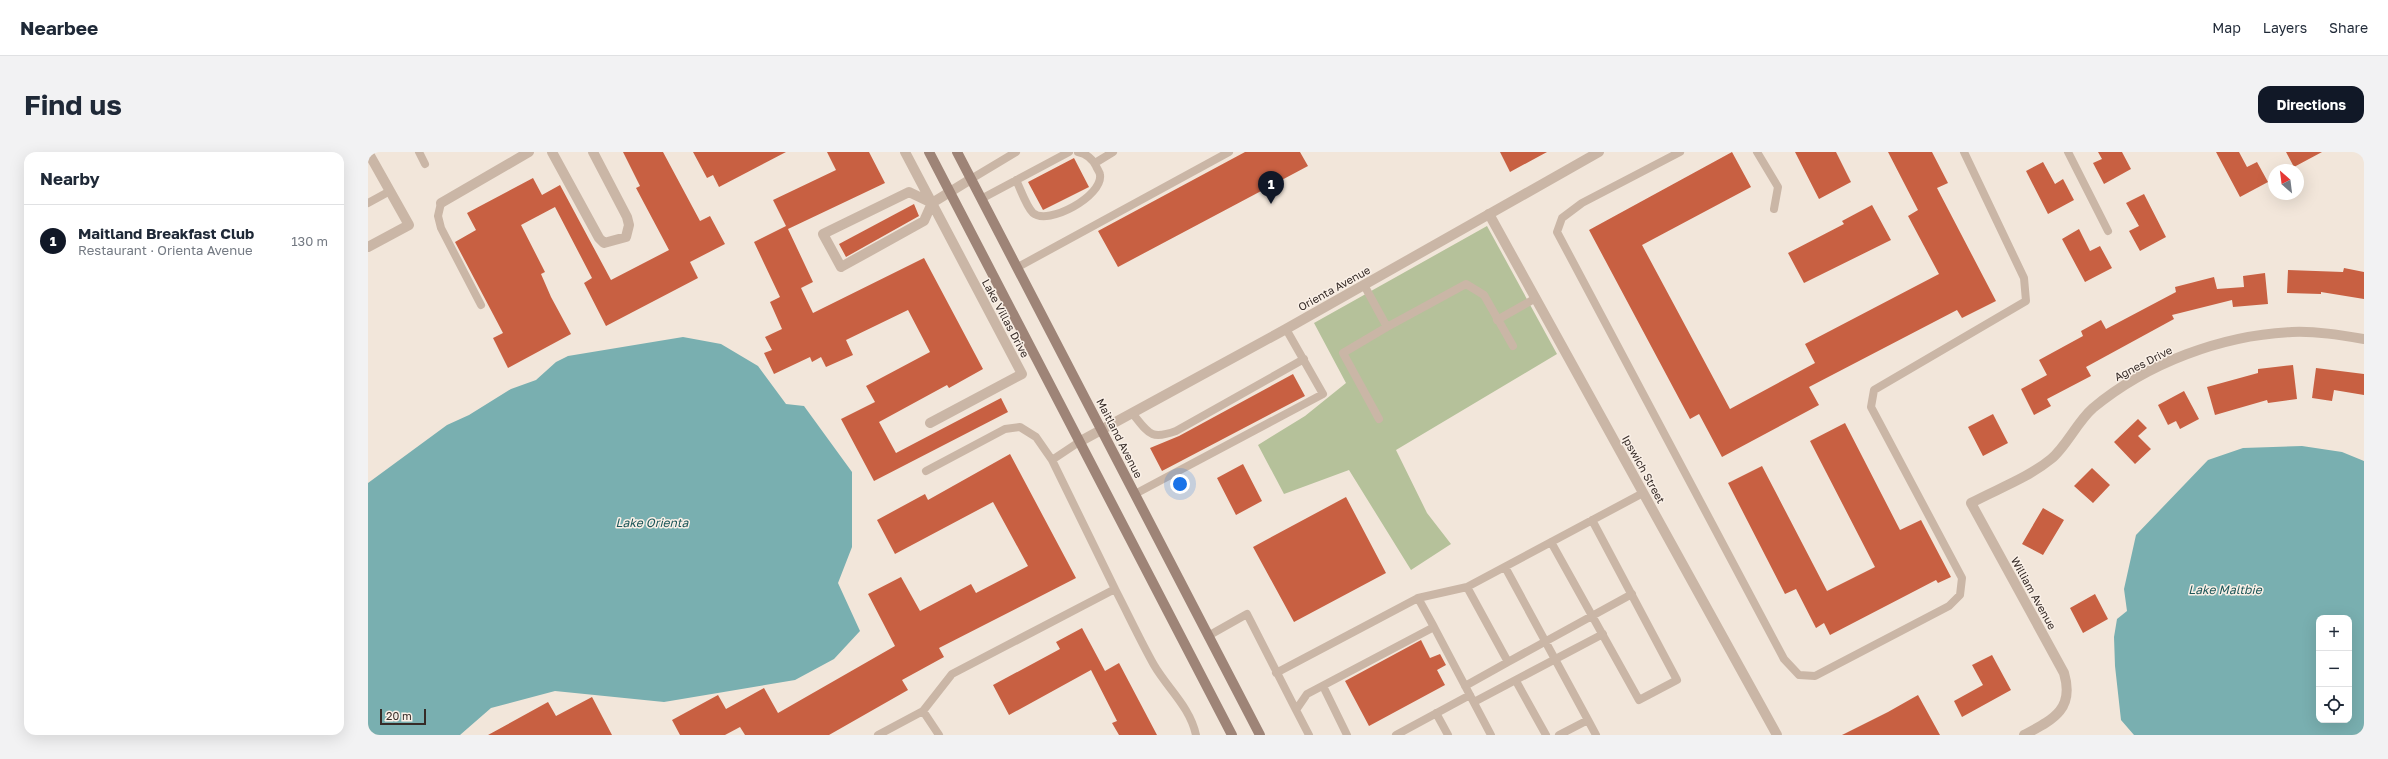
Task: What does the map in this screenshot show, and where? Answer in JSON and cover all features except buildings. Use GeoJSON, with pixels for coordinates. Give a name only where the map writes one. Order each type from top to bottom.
{"type":"FeatureCollection","features":[{"type":"Feature","properties":{"kind":"main road"},"geometry":{"type":"LineString","coordinates":[[929,152],[1232,735]]}},
{"type":"Feature","properties":{"kind":"main road","name":"Maitland Avenue"},"geometry":{"type":"LineString","coordinates":[[957,152],[1260,735]]}},
{"type":"Feature","properties":{"kind":"street"},"geometry":{"type":"LineString","coordinates":[[441,203],[529,152]]}},
{"type":"Feature","properties":{"kind":"street"},"geometry":{"type":"LineString","coordinates":[[552,152],[599,238],[604,243],[626,237],[629,225],[627,217],[593,152]]}},
{"type":"Feature","properties":{"kind":"street","name":"Lake Villas Drive"},"geometry":{"type":"LineString","coordinates":[[905,152],[1022,374],[930,423]]}},
{"type":"Feature","properties":{"kind":"street","name":"Orienta Avenue"},"geometry":{"type":"LineString","coordinates":[[1079,442],[1133,414],[1286,329],[1599,152]]}},
{"type":"Feature","properties":{"kind":"street"},"geometry":{"type":"LineString","coordinates":[[368,247],[408,225],[369,155]]}},
{"type":"Feature","properties":{"kind":"street"},"geometry":{"type":"LineString","coordinates":[[932,203],[909,192],[823,234],[840,266],[924,221],[932,203],[971,179]]}},
{"type":"Feature","properties":{"kind":"street","name":"Ipswich Street"},"geometry":{"type":"LineString","coordinates":[[1489,214],[1777,735]]}},
{"type":"Feature","properties":{"kind":"street","name":"Agnes Drive"},"geometry":{"type":"LineString","coordinates":[[1971,503],[2033,471],[2052,458],[2092,409],[2116,390],[2178,358],[2214,346],[2254,336],[2292,332],[2324,333],[2364,339]]}},
{"type":"Feature","properties":{"kind":"street","name":"William Avenue"},"geometry":{"type":"LineString","coordinates":[[1971,503],[2064,673],[2068,685],[2067,698],[2063,708],[2051,721],[2024,735]]}},
{"type":"Feature","properties":{"kind":"lane"},"geometry":{"type":"LineString","coordinates":[[419,152],[425,164]]}},
{"type":"Feature","properties":{"kind":"lane"},"geometry":{"type":"LineString","coordinates":[[971,179],[1017,152]]}},
{"type":"Feature","properties":{"kind":"lane"},"geometry":{"type":"LineString","coordinates":[[982,199],[1069,152]]}},
{"type":"Feature","properties":{"kind":"lane"},"geometry":{"type":"LineString","coordinates":[[1016,180],[1033,213],[1048,217],[1086,200],[1099,184],[1100,175],[1095,163],[1088,155],[1078,152]]}},
{"type":"Feature","properties":{"kind":"lane"},"geometry":{"type":"LineString","coordinates":[[1095,163],[1112,152]]}},
{"type":"Feature","properties":{"kind":"lane"},"geometry":{"type":"LineString","coordinates":[[1018,267],[1229,152]]}},
{"type":"Feature","properties":{"kind":"lane"},"geometry":{"type":"LineString","coordinates":[[1680,152],[1582,203],[1562,218],[1557,232],[1784,659],[1799,675],[1815,676],[1949,606],[1960,595],[1962,578],[1871,407],[1874,390],[2026,301],[2024,278],[1964,152]]}},
{"type":"Feature","properties":{"kind":"lane"},"geometry":{"type":"LineString","coordinates":[[1757,152],[1778,187],[1774,209]]}},
{"type":"Feature","properties":{"kind":"lane"},"geometry":{"type":"LineString","coordinates":[[2068,152],[2108,231]]}},
{"type":"Feature","properties":{"kind":"lane"},"geometry":{"type":"LineString","coordinates":[[368,203],[390,191]]}},
{"type":"Feature","properties":{"kind":"lane"},"geometry":{"type":"LineString","coordinates":[[441,203],[438,216],[441,228],[481,305]]}},
{"type":"Feature","properties":{"kind":"lane"},"geometry":{"type":"LineString","coordinates":[[1379,419],[1343,353],[1387,327],[1466,284],[1484,296],[1513,346]]}},
{"type":"Feature","properties":{"kind":"lane"},"geometry":{"type":"LineString","coordinates":[[1364,285],[1387,327]]}},
{"type":"Feature","properties":{"kind":"lane"},"geometry":{"type":"LineString","coordinates":[[1497,320],[1536,298]]}},
{"type":"Feature","properties":{"kind":"lane"},"geometry":{"type":"LineString","coordinates":[[1135,494],[1323,394],[1286,329]]}},
{"type":"Feature","properties":{"kind":"lane"},"geometry":{"type":"LineString","coordinates":[[1133,414],[1147,432],[1154,436],[1162,436],[1176,431],[1304,359]]}},
{"type":"Feature","properties":{"kind":"lane"},"geometry":{"type":"LineString","coordinates":[[926,471],[986,437],[1005,429],[1020,427],[1036,437],[1052,460],[1115,589],[1155,666],[1184,705],[1193,723],[1196,735]]}},
{"type":"Feature","properties":{"kind":"lane"},"geometry":{"type":"LineString","coordinates":[[1052,460],[1079,442]]}},
{"type":"Feature","properties":{"kind":"lane"},"geometry":{"type":"LineString","coordinates":[[1276,673],[1418,598],[1467,587],[1643,493]]}},
{"type":"Feature","properties":{"kind":"lane"},"geometry":{"type":"LineString","coordinates":[[1551,542],[1639,700],[1677,680],[1592,520]]}},
{"type":"Feature","properties":{"kind":"lane"},"geometry":{"type":"LineString","coordinates":[[1505,567],[1596,735]]}},
{"type":"Feature","properties":{"kind":"lane"},"geometry":{"type":"LineString","coordinates":[[1467,587],[1508,662]]}},
{"type":"Feature","properties":{"kind":"lane"},"geometry":{"type":"LineString","coordinates":[[878,735],[923,711],[952,674],[1115,589]]}},
{"type":"Feature","properties":{"kind":"lane"},"geometry":{"type":"LineString","coordinates":[[1465,686],[1632,594]]}},
{"type":"Feature","properties":{"kind":"lane"},"geometry":{"type":"LineString","coordinates":[[1418,598],[1491,735]]}},
{"type":"Feature","properties":{"kind":"lane"},"geometry":{"type":"LineString","coordinates":[[1208,636],[1247,614],[1309,735]]}},
{"type":"Feature","properties":{"kind":"lane"},"geometry":{"type":"LineString","coordinates":[[1296,710],[1307,694],[1434,627]]}},
{"type":"Feature","properties":{"kind":"lane"},"geometry":{"type":"LineString","coordinates":[[1396,735],[1436,713],[1516,681],[1603,634]]}},
{"type":"Feature","properties":{"kind":"lane"},"geometry":{"type":"LineString","coordinates":[[1516,681],[1546,735]]}},
{"type":"Feature","properties":{"kind":"lane"},"geometry":{"type":"LineString","coordinates":[[1323,686],[1347,735]]}},
{"type":"Feature","properties":{"kind":"lane"},"geometry":{"type":"LineString","coordinates":[[923,711],[938,735]]}},
{"type":"Feature","properties":{"kind":"lane"},"geometry":{"type":"LineString","coordinates":[[1436,713],[1448,735]]}},
{"type":"Feature","properties":{"kind":"lane"},"geometry":{"type":"LineString","coordinates":[[1559,735],[1588,720]]}},
{"type":"Feature","properties":{"kind":"green space"},"geometry":{"type":"Polygon","coordinates":[[[1487,226],[1557,354],[1396,450],[1427,513],[1451,544],[1411,570],[1349,470],[1284,494],[1258,445],[1305,416],[1346,383],[1314,323],[1487,226]]]}},
{"type":"Feature","properties":{"kind":"water","name":"Lake Orienta"},"geometry":{"type":"Polygon","coordinates":[[[683,337],[721,344],[758,366],[786,404],[804,406],[852,472],[852,547],[838,583],[860,631],[834,659],[795,680],[664,702],[555,691],[491,708],[460,735],[368,735],[368,483],[447,425],[469,415],[511,389],[536,380],[556,362],[568,356],[683,337]]]}},
{"type":"Feature","properties":{"kind":"water","name":"Lake Maltbie"},"geometry":{"type":"Polygon","coordinates":[[[2302,446],[2342,452],[2364,461],[2364,735],[2134,735],[2121,720],[2115,666],[2114,637],[2117,619],[2127,611],[2124,589],[2136,535],[2208,460],[2243,448],[2302,446]]]}},
{"type":"Feature","properties":{"kind":"place","name":"Maitland Breakfast Club"},"geometry":{"type":"Point","coordinates":[1271,204]}}]}
